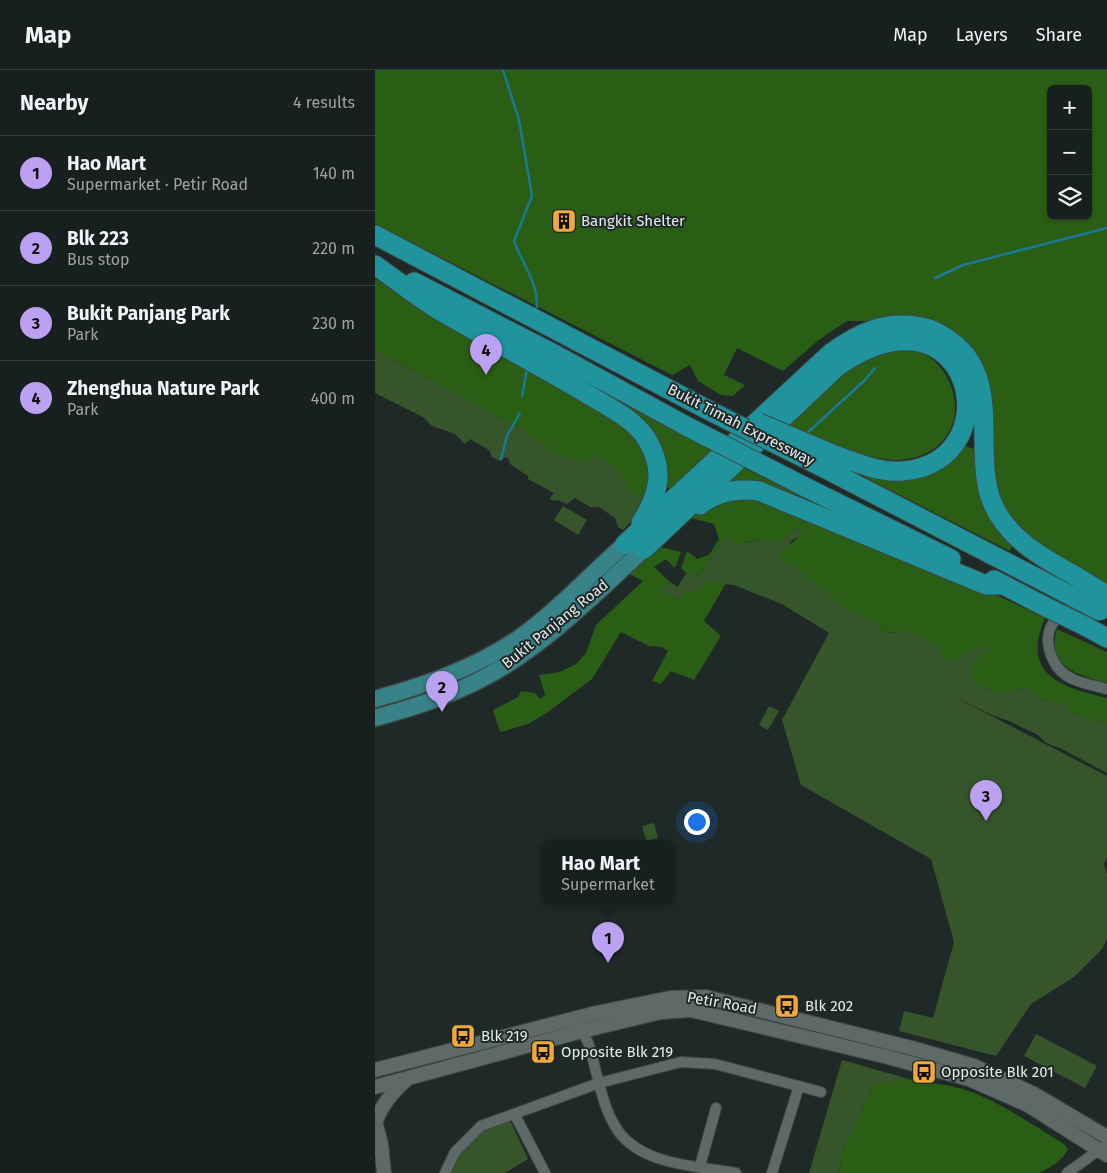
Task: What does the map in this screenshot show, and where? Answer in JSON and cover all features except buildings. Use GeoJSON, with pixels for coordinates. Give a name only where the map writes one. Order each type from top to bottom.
{"type":"FeatureCollection","features":[{"type":"Feature","properties":{"kind":"highway","name":"Bukit Timah Expressway"},"geometry":{"type":"LineString","coordinates":[[375,235],[686,397],[830,462],[1060,590],[1105,607]]}},
{"type":"Feature","properties":{"kind":"highway","name":"Bukit Timah Expressway"},"geometry":{"type":"LineString","coordinates":[[375,264],[552,363],[688,427],[1107,638]]}},
{"type":"Feature","properties":{"kind":"highway"},"geometry":{"type":"LineString","coordinates":[[644,549],[696,495],[797,383],[850,339],[869,330],[889,325],[905,324],[926,328],[943,335],[958,346],[977,374],[983,402],[986,483],[993,504],[1003,521],[1016,537],[1042,558],[1072,574],[1105,607]]}},
{"type":"Feature","properties":{"kind":"highway"},"geometry":{"type":"LineString","coordinates":[[625,544],[696,495],[838,366],[859,352],[887,341],[904,340],[922,343],[935,349],[947,357],[957,368],[963,380],[967,400],[965,424],[957,441],[944,456],[929,465],[904,471],[830,462]]}},
{"type":"Feature","properties":{"kind":"highway"},"geometry":{"type":"LineString","coordinates":[[552,363],[635,426],[652,449],[657,462],[659,481],[650,507],[625,544]]}},
{"type":"Feature","properties":{"kind":"highway"},"geometry":{"type":"LineString","coordinates":[[696,495],[730,491],[759,491],[986,585],[1005,585]]}},
{"type":"Feature","properties":{"kind":"main road","name":"Bukit Panjang Road"},"geometry":{"type":"LineString","coordinates":[[375,700],[431,684],[479,662],[519,638],[625,544]]}},
{"type":"Feature","properties":{"kind":"main road","name":"Bukit Panjang Road"},"geometry":{"type":"LineString","coordinates":[[375,718],[430,703],[490,674],[529,648],[567,618],[644,549]]}},
{"type":"Feature","properties":{"kind":"main road","name":"Petir Road"},"geometry":{"type":"LineString","coordinates":[[375,1070],[596,1013],[670,998],[706,997],[800,1019],[974,1066],[1034,1094],[1107,1137]]}},
{"type":"Feature","properties":{"kind":"main road","name":"Petir Road"},"geometry":{"type":"LineString","coordinates":[[375,1087],[582,1031],[661,1012],[691,1010],[798,1035],[969,1079],[1028,1105],[1105,1150]]}},
{"type":"Feature","properties":{"kind":"main road"},"geometry":{"type":"LineString","coordinates":[[798,1035],[807,1029],[806,1023],[800,1019]]}},
{"type":"Feature","properties":{"kind":"main road"},"geometry":{"type":"LineString","coordinates":[[451,1049],[447,1058],[452,1066]]}},
{"type":"Feature","properties":{"kind":"main road"},"geometry":{"type":"LineString","coordinates":[[384,1173],[375,1122],[381,1106],[391,1093],[409,1077]]}},
{"type":"Feature","properties":{"kind":"street"},"geometry":{"type":"LineString","coordinates":[[1107,585],[1054,621],[1049,639],[1051,655],[1065,674],[1073,680],[1107,689]]}},
{"type":"Feature","properties":{"kind":"street"},"geometry":{"type":"LineString","coordinates":[[582,1031],[587,1021],[596,1013]]}},
{"type":"Feature","properties":{"kind":"street"},"geometry":{"type":"LineString","coordinates":[[560,1022],[573,1024],[582,1031],[588,1041],[599,1083],[615,1128],[628,1142],[646,1154],[736,1173]]}},
{"type":"Feature","properties":{"kind":"street"},"geometry":{"type":"LineString","coordinates":[[445,1173],[455,1152],[481,1126],[599,1083],[681,1062],[702,1062],[821,1092]]}},
{"type":"Feature","properties":{"kind":"street"},"geometry":{"type":"LineString","coordinates":[[772,1173],[799,1086]]}},
{"type":"Feature","properties":{"kind":"street"},"geometry":{"type":"LineString","coordinates":[[701,1166],[716,1108]]}},
{"type":"Feature","properties":{"kind":"street"},"geometry":{"type":"LineString","coordinates":[[515,1115],[545,1173]]}},
{"type":"Feature","properties":{"kind":"street"},"geometry":{"type":"LineString","coordinates":[[1067,1173],[1105,1150]]}},
{"type":"Feature","properties":{"kind":"green space"},"geometry":{"type":"Polygon","coordinates":[[[375,70],[1107,70],[1107,587],[1048,551],[1022,530],[1000,499],[992,468],[992,401],[983,371],[939,324],[919,317],[895,316],[872,321],[847,321],[820,339],[783,371],[737,348],[724,375],[745,385],[733,396],[721,395],[698,381],[690,365],[672,375],[375,224],[375,70]]]}},
{"type":"Feature","properties":{"kind":"green space"},"geometry":{"type":"Polygon","coordinates":[[[375,279],[593,403],[646,499],[636,516],[623,530],[618,527],[615,518],[599,507],[590,507],[575,498],[567,504],[558,500],[552,501],[550,498],[554,493],[528,479],[528,476],[510,464],[508,458],[505,457],[500,461],[492,457],[489,450],[470,439],[465,444],[455,434],[432,426],[423,417],[375,393],[375,350],[521,429],[557,455],[375,279]]]}},
{"type":"Feature","properties":{"kind":"green space"},"geometry":{"type":"Polygon","coordinates":[[[375,279],[593,403],[637,436],[651,463],[646,499],[628,491],[624,478],[620,473],[595,454],[586,464],[557,455],[521,429],[375,350],[375,279]]]}},
{"type":"Feature","properties":{"kind":"green space"},"geometry":{"type":"Polygon","coordinates":[[[890,346],[925,354],[937,364],[949,381],[954,396],[955,411],[952,424],[946,436],[937,446],[926,454],[911,458],[883,459],[854,452],[784,424],[835,375],[890,346]]]}},
{"type":"Feature","properties":{"kind":"green space"},"geometry":{"type":"Polygon","coordinates":[[[568,373],[714,452],[674,491],[662,485],[661,462],[568,373]]]}},
{"type":"Feature","properties":{"kind":"green space"},"geometry":{"type":"Polygon","coordinates":[[[963,445],[976,450],[1014,541],[1010,551],[864,477],[867,473],[963,445]]]}},
{"type":"Feature","properties":{"kind":"green space"},"geometry":{"type":"Polygon","coordinates":[[[740,466],[803,497],[801,501],[723,488],[740,466]]]}},
{"type":"Feature","properties":{"kind":"green space"},"geometry":{"type":"Polygon","coordinates":[[[753,495],[975,585],[1045,618],[1039,637],[1038,653],[1042,665],[1049,675],[1060,683],[1107,698],[1107,724],[1073,714],[1065,704],[1039,698],[1027,687],[1000,692],[974,684],[970,673],[974,662],[989,650],[986,647],[979,647],[953,661],[943,658],[933,643],[908,631],[892,633],[883,631],[868,619],[852,613],[794,567],[780,562],[778,555],[803,532],[795,528],[779,543],[761,538],[738,545],[724,538],[701,573],[695,576],[686,573],[681,568],[687,551],[697,559],[709,555],[719,539],[714,524],[691,518],[706,504],[753,495]]]}},
{"type":"Feature","properties":{"kind":"green space"},"geometry":{"type":"Polygon","coordinates":[[[563,506],[587,520],[578,535],[554,520],[563,506]]]}},
{"type":"Feature","properties":{"kind":"green space"},"geometry":{"type":"Polygon","coordinates":[[[794,528],[803,532],[800,537],[792,540],[780,562],[794,567],[852,613],[868,619],[883,631],[892,633],[908,631],[933,643],[944,658],[953,661],[979,647],[986,647],[989,650],[975,662],[974,684],[1001,692],[1027,687],[1045,701],[1066,704],[1073,714],[1107,724],[1107,773],[1062,749],[1046,743],[1038,735],[949,694],[1107,776],[1107,857],[1104,864],[1107,874],[1107,939],[1102,949],[1074,977],[1031,1004],[996,1056],[899,1031],[904,1011],[933,1018],[954,942],[931,859],[801,785],[782,720],[829,633],[782,604],[734,585],[709,583],[681,600],[657,590],[670,582],[678,587],[686,573],[695,576],[701,573],[724,538],[747,543],[761,538],[779,543],[794,528]]]}},
{"type":"Feature","properties":{"kind":"green space"},"geometry":{"type":"Polygon","coordinates":[[[659,547],[681,552],[675,568],[666,559],[654,567],[670,582],[658,590],[681,600],[684,592],[691,593],[709,583],[726,583],[704,621],[721,636],[694,680],[671,671],[661,684],[652,681],[668,651],[662,647],[649,646],[621,632],[592,679],[548,712],[528,724],[500,732],[493,710],[518,697],[521,691],[535,693],[540,699],[545,695],[539,675],[560,672],[576,664],[586,653],[596,625],[643,581],[629,574],[659,547]]]}},
{"type":"Feature","properties":{"kind":"green space"},"geometry":{"type":"Polygon","coordinates":[[[1057,629],[1107,652],[1107,683],[1085,677],[1060,661],[1056,652],[1055,642],[1057,629]]]}},
{"type":"Feature","properties":{"kind":"green space"},"geometry":{"type":"Polygon","coordinates":[[[769,706],[779,711],[768,730],[759,725],[769,706]]]}},
{"type":"Feature","properties":{"kind":"green space"},"geometry":{"type":"Polygon","coordinates":[[[654,823],[658,838],[646,840],[642,826],[654,823]]]}},
{"type":"Feature","properties":{"kind":"green space"},"geometry":{"type":"Polygon","coordinates":[[[1036,1034],[1097,1066],[1085,1088],[1024,1056],[1036,1034]]]}},
{"type":"Feature","properties":{"kind":"green space"},"geometry":{"type":"Polygon","coordinates":[[[842,1060],[909,1079],[872,1086],[852,1133],[843,1146],[839,1173],[809,1173],[842,1060]]]}},
{"type":"Feature","properties":{"kind":"green space"},"geometry":{"type":"Polygon","coordinates":[[[909,1079],[955,1087],[984,1097],[1064,1144],[1068,1149],[1059,1161],[1039,1173],[839,1173],[843,1146],[852,1133],[872,1086],[909,1079]]]}},
{"type":"Feature","properties":{"kind":"green space"},"geometry":{"type":"Polygon","coordinates":[[[509,1118],[528,1159],[505,1173],[446,1173],[454,1157],[475,1132],[509,1118]]]}},
{"type":"Feature","properties":{"kind":"waterway"},"geometry":{"type":"LineString","coordinates":[[503,70],[519,120],[532,196],[514,241],[536,293],[536,312]]}},
{"type":"Feature","properties":{"kind":"waterway"},"geometry":{"type":"LineString","coordinates":[[935,278],[963,265],[1107,228]]}},
{"type":"Feature","properties":{"kind":"waterway"},"geometry":{"type":"LineString","coordinates":[[806,434],[865,380],[875,368]]}},
{"type":"Feature","properties":{"kind":"waterway"},"geometry":{"type":"LineString","coordinates":[[522,396],[527,369]]}},
{"type":"Feature","properties":{"kind":"waterway"},"geometry":{"type":"LineString","coordinates":[[501,459],[507,436],[520,413]]}},
{"type":"Feature","properties":{"kind":"place","name":"Bangkit Shelter"},"geometry":{"type":"Point","coordinates":[564,221]}},
{"type":"Feature","properties":{"kind":"place","name":"Zhenghua Nature Park"},"geometry":{"type":"Point","coordinates":[486,375]}},
{"type":"Feature","properties":{"kind":"place","name":"Blk 223"},"geometry":{"type":"Point","coordinates":[442,712]}},
{"type":"Feature","properties":{"kind":"place","name":"Bukit Panjang Park"},"geometry":{"type":"Point","coordinates":[986,821]}},
{"type":"Feature","properties":{"kind":"place","name":"Hao Mart"},"geometry":{"type":"Point","coordinates":[608,963]}},
{"type":"Feature","properties":{"kind":"place","name":"Blk 202"},"geometry":{"type":"Point","coordinates":[787,1006]}},
{"type":"Feature","properties":{"kind":"place","name":"Blk 219"},"geometry":{"type":"Point","coordinates":[463,1036]}},
{"type":"Feature","properties":{"kind":"place","name":"Opposite Blk 219"},"geometry":{"type":"Point","coordinates":[543,1052]}},
{"type":"Feature","properties":{"kind":"place","name":"Opposite Blk 201"},"geometry":{"type":"Point","coordinates":[924,1072]}}]}
